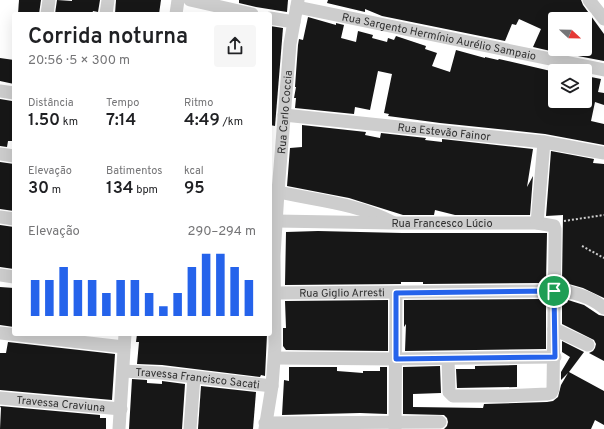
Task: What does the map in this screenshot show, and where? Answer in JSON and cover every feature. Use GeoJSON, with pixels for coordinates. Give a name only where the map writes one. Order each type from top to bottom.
{"type":"FeatureCollection","features":[{"type":"Feature","properties":{"kind":"street"},"geometry":{"type":"LineString","coordinates":[[47,12],[49,0]]}},
{"type":"Feature","properties":{"kind":"street"},"geometry":{"type":"LineString","coordinates":[[106,12],[108,0]]}},
{"type":"Feature","properties":{"kind":"street"},"geometry":{"type":"LineString","coordinates":[[176,12],[178,0]]}},
{"type":"Feature","properties":{"kind":"street"},"geometry":{"type":"LineString","coordinates":[[190,0],[243,12]]}},
{"type":"Feature","properties":{"kind":"street"},"geometry":{"type":"LineString","coordinates":[[589,0],[604,19]]}},
{"type":"Feature","properties":{"kind":"street","name":"Rua Carlo Coccia"},"geometry":{"type":"LineString","coordinates":[[265,426],[275,358],[272,320],[274,293],[272,256],[276,221],[274,191],[284,114],[290,44],[298,4]]}},
{"type":"Feature","properties":{"kind":"street","name":"Rua Sargento Hermínio Aurélio Sampaio"},"geometry":{"type":"LineString","coordinates":[[298,4],[604,70]]}},
{"type":"Feature","properties":{"kind":"street"},"geometry":{"type":"LineString","coordinates":[[272,18],[294,22]]}},
{"type":"Feature","properties":{"kind":"street"},"geometry":{"type":"LineString","coordinates":[[0,91],[12,93]]}},
{"type":"Feature","properties":{"kind":"street","name":"Rua Estevão Fainor"},"geometry":{"type":"LineString","coordinates":[[284,114],[544,142],[604,153]]}},
{"type":"Feature","properties":{"kind":"street"},"geometry":{"type":"LineString","coordinates":[[537,223],[544,142]]}},
{"type":"Feature","properties":{"kind":"street"},"geometry":{"type":"LineString","coordinates":[[0,154],[12,156]]}},
{"type":"Feature","properties":{"kind":"street"},"geometry":{"type":"LineString","coordinates":[[274,191],[352,207],[378,215],[394,223]]}},
{"type":"Feature","properties":{"kind":"street"},"geometry":{"type":"LineString","coordinates":[[0,218],[12,219]]}},
{"type":"Feature","properties":{"kind":"street","name":"Rua Francesco Lúcio"},"geometry":{"type":"LineString","coordinates":[[276,221],[537,223],[554,226]]}},
{"type":"Feature","properties":{"kind":"street"},"geometry":{"type":"LineString","coordinates":[[448,359],[448,386],[449,392],[453,396],[504,396],[551,393],[553,389],[555,357],[554,226]]}},
{"type":"Feature","properties":{"kind":"street"},"geometry":{"type":"LineString","coordinates":[[0,275],[12,277]]}},
{"type":"Feature","properties":{"kind":"street","name":"Rua Giglio Arresti"},"geometry":{"type":"LineString","coordinates":[[274,293],[396,293],[554,290],[583,296],[595,301],[604,308]]}},
{"type":"Feature","properties":{"kind":"street"},"geometry":{"type":"LineString","coordinates":[[395,426],[396,293]]}},
{"type":"Feature","properties":{"kind":"street"},"geometry":{"type":"LineString","coordinates":[[554,329],[588,345]]}},
{"type":"Feature","properties":{"kind":"street"},"geometry":{"type":"LineString","coordinates":[[0,333],[12,334]]}},
{"type":"Feature","properties":{"kind":"street"},"geometry":{"type":"LineString","coordinates":[[53,336],[124,340],[119,429]]}},
{"type":"Feature","properties":{"kind":"street"},"geometry":{"type":"LineString","coordinates":[[275,358],[448,359],[555,357]]}},
{"type":"Feature","properties":{"kind":"street","name":"Travessa Francisco Sacati"},"geometry":{"type":"LineString","coordinates":[[123,371],[272,386]]}},
{"type":"Feature","properties":{"kind":"street"},"geometry":{"type":"LineString","coordinates":[[190,429],[194,377]]}},
{"type":"Feature","properties":{"kind":"street","name":"Travessa Craviuna"},"geometry":{"type":"LineString","coordinates":[[0,398],[121,409]]}},
{"type":"Feature","properties":{"kind":"street"},"geometry":{"type":"LineString","coordinates":[[265,426],[395,426],[440,422]]}},
{"type":"Feature","properties":{"kind":"path"},"geometry":{"type":"LineString","coordinates":[[554,226],[555,222],[604,215]]}},
{"type":"Feature","properties":{"kind":"path"},"geometry":{"type":"LineString","coordinates":[[582,246],[604,258]]}},
{"type":"Feature","properties":{"kind":"building"},"geometry":{"type":"Polygon","coordinates":[[[19,0],[41,0],[39,12],[18,12],[19,0]]]}},
{"type":"Feature","properties":{"kind":"building"},"geometry":{"type":"Polygon","coordinates":[[[57,0],[100,0],[98,12],[55,12],[57,0]]]}},
{"type":"Feature","properties":{"kind":"building"},"geometry":{"type":"Polygon","coordinates":[[[116,0],[161,0],[159,12],[115,12],[116,0]]]}},
{"type":"Feature","properties":{"kind":"building"},"geometry":{"type":"Polygon","coordinates":[[[239,0],[288,0],[287,12],[239,3],[239,0]]]}},
{"type":"Feature","properties":{"kind":"building"},"geometry":{"type":"Polygon","coordinates":[[[328,0],[581,0],[588,12],[548,12],[548,50],[533,47],[541,29],[519,19],[516,25],[512,24],[505,41],[382,16],[365,9],[365,12],[327,3],[328,0]]]}},
{"type":"Feature","properties":{"kind":"building"},"geometry":{"type":"Polygon","coordinates":[[[308,17],[336,25],[336,23],[344,25],[341,38],[356,42],[358,31],[373,35],[372,38],[387,42],[388,38],[394,40],[396,36],[426,46],[425,49],[437,53],[432,66],[450,72],[456,50],[485,58],[499,59],[548,70],[548,108],[592,108],[592,77],[601,79],[598,92],[604,93],[604,105],[595,102],[591,121],[604,124],[604,145],[545,134],[388,116],[389,114],[384,113],[392,74],[378,71],[370,110],[355,107],[354,114],[295,108],[296,98],[294,98],[298,45],[299,39],[303,40],[308,17]]]}},
{"type":"Feature","properties":{"kind":"building"},"geometry":{"type":"Polygon","coordinates":[[[592,17],[604,34],[604,61],[578,56],[592,56],[592,17]]]}},
{"type":"Feature","properties":{"kind":"building"},"geometry":{"type":"Polygon","coordinates":[[[272,26],[283,28],[275,126],[272,125],[272,26]]]}},
{"type":"Feature","properties":{"kind":"building"},"geometry":{"type":"Polygon","coordinates":[[[0,58],[12,60],[12,84],[0,81],[0,58]]]}},
{"type":"Feature","properties":{"kind":"building"},"geometry":{"type":"Polygon","coordinates":[[[0,99],[12,101],[12,141],[8,141],[7,147],[0,146],[0,99]]]}},
{"type":"Feature","properties":{"kind":"building"},"geometry":{"type":"Polygon","coordinates":[[[302,125],[366,132],[365,135],[380,138],[381,133],[426,138],[425,140],[442,142],[442,139],[533,149],[527,187],[533,176],[530,215],[455,215],[435,210],[434,215],[403,215],[349,198],[287,186],[290,148],[302,147],[302,125]]]}},
{"type":"Feature","properties":{"kind":"building"},"geometry":{"type":"Polygon","coordinates":[[[551,151],[594,159],[593,163],[604,164],[604,298],[583,288],[562,282],[563,215],[546,216],[551,151]]]}},
{"type":"Feature","properties":{"kind":"building"},"geometry":{"type":"Polygon","coordinates":[[[0,162],[12,164],[12,211],[0,209],[0,162]]]}},
{"type":"Feature","properties":{"kind":"building"},"geometry":{"type":"Polygon","coordinates":[[[0,225],[12,227],[12,269],[0,267],[0,225]]]}},
{"type":"Feature","properties":{"kind":"building"},"geometry":{"type":"Polygon","coordinates":[[[318,231],[402,233],[547,233],[546,283],[423,284],[423,282],[401,282],[401,284],[285,285],[286,232],[318,231]]]}},
{"type":"Feature","properties":{"kind":"building"},"geometry":{"type":"Polygon","coordinates":[[[0,287],[12,288],[12,327],[0,325],[0,287]]]}},
{"type":"Feature","properties":{"kind":"building"},"geometry":{"type":"Polygon","coordinates":[[[546,299],[546,349],[405,351],[406,324],[404,327],[404,300],[546,299]]]}},
{"type":"Feature","properties":{"kind":"building"},"geometry":{"type":"Polygon","coordinates":[[[388,300],[388,351],[286,350],[283,346],[283,328],[286,328],[285,301],[388,300]]]}},
{"type":"Feature","properties":{"kind":"building"},"geometry":{"type":"Polygon","coordinates":[[[568,300],[584,305],[599,315],[604,316],[604,361],[589,353],[595,348],[596,344],[594,340],[562,324],[562,301],[567,303],[568,300]]]}},
{"type":"Feature","properties":{"kind":"building"},"geometry":{"type":"Polygon","coordinates":[[[137,336],[267,336],[265,376],[261,375],[260,377],[162,365],[137,364],[139,342],[136,342],[137,336]]]}},
{"type":"Feature","properties":{"kind":"building"},"geometry":{"type":"Polygon","coordinates":[[[562,341],[584,352],[569,372],[604,391],[604,425],[595,420],[591,429],[444,429],[448,422],[444,415],[403,414],[403,367],[440,366],[441,393],[413,394],[413,407],[483,408],[484,404],[553,401],[558,397],[561,385],[568,373],[561,380],[561,372],[570,357],[562,352],[562,341]]]}},
{"type":"Feature","properties":{"kind":"building"},"geometry":{"type":"Polygon","coordinates":[[[8,342],[115,354],[112,400],[0,390],[0,353],[6,353],[8,342]]]}},
{"type":"Feature","properties":{"kind":"building"},"geometry":{"type":"Polygon","coordinates":[[[517,365],[517,387],[457,388],[456,369],[475,369],[475,366],[517,365]]]}},
{"type":"Feature","properties":{"kind":"building"},"geometry":{"type":"Polygon","coordinates":[[[289,367],[337,367],[337,371],[363,373],[363,371],[380,371],[380,367],[387,367],[387,414],[360,413],[282,415],[284,380],[289,381],[289,367]]]}},
{"type":"Feature","properties":{"kind":"building"},"geometry":{"type":"Polygon","coordinates":[[[132,379],[147,380],[147,383],[162,384],[162,381],[185,384],[182,429],[129,429],[132,379]]]}},
{"type":"Feature","properties":{"kind":"building"},"geometry":{"type":"Polygon","coordinates":[[[201,386],[256,392],[253,429],[198,429],[201,386]]]}},
{"type":"Feature","properties":{"kind":"building"},"geometry":{"type":"Polygon","coordinates":[[[0,406],[100,415],[100,418],[106,418],[106,429],[0,429],[0,406]]]}},
{"type":"Feature","properties":{"kind":"route"},"geometry":{"type":"LineString","coordinates":[[554,291],[555,357],[396,359],[396,293],[554,291]]}}]}
